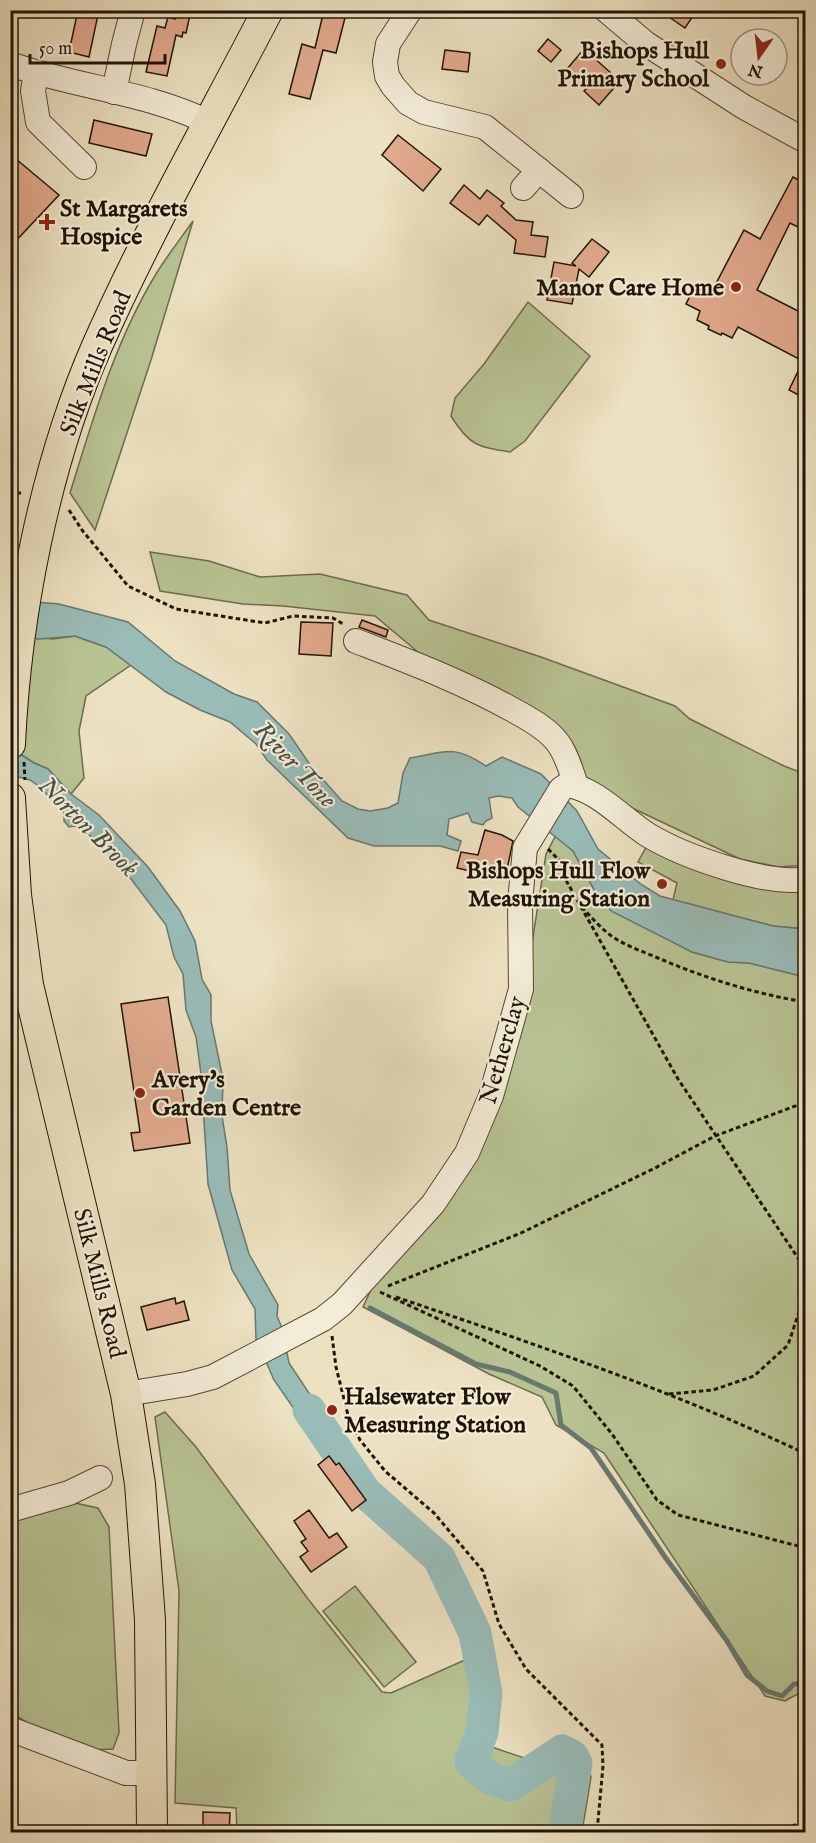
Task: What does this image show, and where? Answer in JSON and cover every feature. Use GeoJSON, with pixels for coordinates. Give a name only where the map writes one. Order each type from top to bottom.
{"type":"FeatureCollection","features":[{"type":"Feature","properties":{"kind":"main road","name":"Silk Mills Road"},"geometry":{"type":"LineString","coordinates":[[10,744],[28,579],[47,496],[69,421],[96,347],[150,234],[268,10]]}},
{"type":"Feature","properties":{"kind":"main road","name":"Silk Mills Road"},"geometry":{"type":"LineString","coordinates":[[10,798],[16,895],[28,985],[126,1394],[140,1485],[150,1620],[152,1833]]}},
{"type":"Feature","properties":{"kind":"street"},"geometry":{"type":"LineString","coordinates":[[114,92],[134,10]]}},
{"type":"Feature","properties":{"kind":"street"},"geometry":{"type":"LineString","coordinates":[[410,10],[388,44],[385,62],[387,76],[393,86],[408,103],[424,112],[485,127],[531,179],[571,196]]}},
{"type":"Feature","properties":{"kind":"street"},"geometry":{"type":"LineString","coordinates":[[606,10],[645,43],[744,107],[806,141]]}},
{"type":"Feature","properties":{"kind":"street"},"geometry":{"type":"LineString","coordinates":[[10,64],[36,73],[186,111],[210,123]]}},
{"type":"Feature","properties":{"kind":"street"},"geometry":{"type":"LineString","coordinates":[[36,73],[33,91],[38,122],[84,167]]}},
{"type":"Feature","properties":{"kind":"street"},"geometry":{"type":"LineString","coordinates":[[356,641],[426,668],[479,692],[531,720],[557,741],[567,758],[568,787],[603,801],[648,835],[708,862],[755,876],[806,879]]}},
{"type":"Feature","properties":{"kind":"street","name":"Netherclay"},"geometry":{"type":"LineString","coordinates":[[126,1394],[187,1384],[213,1377],[323,1319],[342,1304],[433,1204],[467,1154],[491,1096],[521,989],[522,869],[525,848],[534,831],[568,787]]}},
{"type":"Feature","properties":{"kind":"street"},"geometry":{"type":"LineString","coordinates":[[10,1510],[69,1493],[100,1478]]}},
{"type":"Feature","properties":{"kind":"street"},"geometry":{"type":"LineString","coordinates":[[10,1729],[126,1773],[152,1773]]}},
{"type":"Feature","properties":{"kind":"path"},"geometry":{"type":"LineString","coordinates":[[10,497],[18,493],[47,496],[63,502],[82,530],[128,586],[176,609],[265,623],[293,616],[333,618],[353,630],[356,641]]}},
{"type":"Feature","properties":{"kind":"path"},"geometry":{"type":"LineString","coordinates":[[534,831],[562,863],[567,882],[678,1080],[806,1270]]}},
{"type":"Feature","properties":{"kind":"path"},"geometry":{"type":"LineString","coordinates":[[578,902],[597,923],[615,938],[642,951],[684,969],[742,988],[806,1002]]}},
{"type":"Feature","properties":{"kind":"path"},"geometry":{"type":"LineString","coordinates":[[806,1102],[715,1136],[521,1233],[375,1290],[540,1366],[573,1386],[612,1434],[657,1500],[678,1515],[806,1548]]}},
{"type":"Feature","properties":{"kind":"path"},"geometry":{"type":"LineString","coordinates":[[667,1394],[713,1390],[754,1376],[788,1345],[806,1291]]}},
{"type":"Feature","properties":{"kind":"path"},"geometry":{"type":"LineString","coordinates":[[380,1292],[507,1335],[667,1394],[806,1454]]}},
{"type":"Feature","properties":{"kind":"path"},"geometry":{"type":"LineString","coordinates":[[323,1319],[332,1338],[336,1367],[348,1415],[360,1440],[385,1471],[434,1514],[483,1571],[499,1624],[526,1668],[602,1745],[603,1766],[597,1833]]}},
{"type":"Feature","properties":{"kind":"path"},"geometry":{"type":"LineString","coordinates":[[770,1833],[806,1822]]}},
{"type":"Feature","properties":{"kind":"green space"},"geometry":{"type":"Polygon","coordinates":[[[193,221],[151,360],[95,530],[70,493],[87,437],[128,326],[156,274],[193,221]]]}},
{"type":"Feature","properties":{"kind":"green space"},"geometry":{"type":"Polygon","coordinates":[[[528,302],[590,356],[525,441],[510,452],[482,446],[469,439],[451,416],[455,398],[484,364],[528,302]]]}},
{"type":"Feature","properties":{"kind":"green space"},"geometry":{"type":"Polygon","coordinates":[[[150,552],[209,561],[260,577],[320,574],[407,595],[429,620],[541,657],[675,706],[690,719],[784,766],[805,774],[805,865],[779,867],[740,859],[630,807],[581,774],[559,728],[419,653],[375,616],[243,604],[160,591],[150,552]]]}},
{"type":"Feature","properties":{"kind":"green space"},"geometry":{"type":"Polygon","coordinates":[[[10,635],[53,639],[75,636],[106,647],[131,665],[86,696],[79,731],[84,778],[71,794],[48,769],[11,748],[10,635]]]}},
{"type":"Feature","properties":{"kind":"green space"},"geometry":{"type":"Polygon","coordinates":[[[556,835],[573,851],[596,893],[653,930],[692,952],[728,962],[749,963],[805,977],[805,1690],[785,1701],[765,1696],[604,1453],[556,1425],[542,1397],[489,1374],[363,1307],[375,1281],[463,1175],[532,943],[546,854],[556,835]]]}},
{"type":"Feature","properties":{"kind":"green space"},"geometry":{"type":"Polygon","coordinates":[[[649,842],[805,889],[805,929],[773,926],[673,900],[677,883],[638,862],[649,842]]]}},
{"type":"Feature","properties":{"kind":"green space"},"geometry":{"type":"Polygon","coordinates":[[[165,1412],[196,1447],[308,1599],[382,1692],[391,1693],[489,1651],[497,1677],[494,1721],[489,1746],[527,1759],[558,1740],[582,1746],[591,1777],[582,1832],[237,1832],[236,1808],[175,1803],[179,1591],[155,1417],[165,1412]]]}},
{"type":"Feature","properties":{"kind":"green space"},"geometry":{"type":"Polygon","coordinates":[[[75,1503],[98,1508],[109,1527],[119,1733],[113,1749],[93,1750],[40,1730],[11,1713],[10,1519],[75,1503]]]}},
{"type":"Feature","properties":{"kind":"green space"},"geometry":{"type":"Polygon","coordinates":[[[355,1586],[416,1662],[384,1687],[323,1611],[355,1586]]]}},
{"type":"Feature","properties":{"kind":"water","name":"River Tone"},"geometry":{"type":"Polygon","coordinates":[[[11,600],[59,604],[128,622],[175,661],[234,694],[257,702],[289,734],[311,766],[342,801],[358,809],[370,811],[388,808],[398,803],[403,773],[410,758],[449,751],[466,755],[486,766],[502,757],[541,774],[577,811],[598,849],[642,885],[660,896],[773,926],[805,929],[805,977],[749,963],[728,962],[692,952],[611,911],[596,893],[573,851],[518,807],[512,798],[498,796],[489,798],[492,818],[483,825],[472,822],[468,813],[449,819],[447,835],[461,841],[458,851],[440,846],[374,846],[348,838],[267,760],[256,744],[230,722],[200,710],[166,692],[106,647],[75,636],[39,639],[11,635],[11,600]]]}},
{"type":"Feature","properties":{"kind":"water"},"geometry":{"type":"Polygon","coordinates":[[[11,748],[48,769],[71,794],[99,815],[148,867],[180,911],[195,941],[202,979],[211,995],[211,1021],[223,1079],[222,1116],[230,1190],[249,1254],[278,1305],[277,1316],[282,1328],[289,1363],[325,1417],[331,1431],[333,1447],[308,1429],[274,1380],[256,1339],[255,1309],[232,1270],[208,1184],[201,1074],[196,1037],[186,1010],[183,974],[174,957],[166,925],[122,867],[83,829],[69,827],[64,821],[64,813],[40,787],[30,780],[11,775],[11,748]]]}},
{"type":"Feature","properties":{"kind":"building"},"geometry":{"type":"Polygon","coordinates":[[[78,10],[99,10],[89,57],[69,52],[78,10]]]}},
{"type":"Feature","properties":{"kind":"building"},"geometry":{"type":"Polygon","coordinates":[[[177,10],[191,10],[186,33],[183,32],[182,37],[176,35],[167,76],[146,72],[157,26],[165,28],[168,17],[175,19],[177,10]]]}},
{"type":"Feature","properties":{"kind":"building"},"geometry":{"type":"Polygon","coordinates":[[[324,10],[347,10],[336,53],[323,50],[310,99],[289,94],[302,44],[315,48],[324,10]]]}},
{"type":"Feature","properties":{"kind":"building"},"geometry":{"type":"Polygon","coordinates":[[[659,10],[697,10],[685,28],[659,10]]]}},
{"type":"Feature","properties":{"kind":"building"},"geometry":{"type":"Polygon","coordinates":[[[548,39],[561,50],[551,62],[538,51],[548,39]]]}},
{"type":"Feature","properties":{"kind":"building"},"geometry":{"type":"Polygon","coordinates":[[[584,49],[620,81],[599,105],[584,91],[588,87],[567,69],[584,49]]]}},
{"type":"Feature","properties":{"kind":"building"},"geometry":{"type":"Polygon","coordinates":[[[445,50],[470,53],[468,72],[442,69],[445,50]]]}},
{"type":"Feature","properties":{"kind":"building"},"geometry":{"type":"Polygon","coordinates":[[[94,120],[152,134],[146,156],[89,143],[94,120]]]}},
{"type":"Feature","properties":{"kind":"building"},"geometry":{"type":"Polygon","coordinates":[[[398,135],[441,169],[423,191],[382,155],[398,135]]]}},
{"type":"Feature","properties":{"kind":"building"},"geometry":{"type":"Polygon","coordinates":[[[10,154],[59,195],[10,247],[10,154]]]}},
{"type":"Feature","properties":{"kind":"building","name":"Manor Care Home"},"geometry":{"type":"Polygon","coordinates":[[[793,177],[806,184],[806,193],[800,204],[806,206],[806,231],[790,223],[757,290],[806,315],[806,399],[789,390],[803,361],[738,327],[732,338],[708,329],[709,326],[697,320],[700,311],[686,304],[696,284],[712,291],[744,230],[760,239],[793,177]]]}},
{"type":"Feature","properties":{"kind":"building"},"geometry":{"type":"Polygon","coordinates":[[[464,185],[480,199],[487,190],[504,203],[501,206],[516,220],[533,222],[531,235],[548,237],[545,257],[514,253],[516,240],[487,215],[479,225],[450,203],[464,185]]]}},
{"type":"Feature","properties":{"kind":"building"},"geometry":{"type":"Polygon","coordinates":[[[592,239],[609,252],[589,277],[579,269],[572,304],[547,300],[554,262],[576,266],[572,263],[592,239]]]}},
{"type":"Feature","properties":{"kind":"building"},"geometry":{"type":"Polygon","coordinates":[[[362,620],[388,630],[386,637],[359,627],[362,620]]]}},
{"type":"Feature","properties":{"kind":"building"},"geometry":{"type":"Polygon","coordinates":[[[301,622],[333,623],[331,656],[299,654],[301,622]]]}},
{"type":"Feature","properties":{"kind":"building"},"geometry":{"type":"Polygon","coordinates":[[[485,830],[513,841],[505,879],[457,868],[461,852],[478,855],[485,830]]]}},
{"type":"Feature","properties":{"kind":"building"},"geometry":{"type":"Polygon","coordinates":[[[168,997],[190,1143],[134,1151],[131,1133],[140,1132],[121,1004],[168,997]]]}},
{"type":"Feature","properties":{"kind":"building"},"geometry":{"type":"Polygon","coordinates":[[[175,1298],[176,1304],[184,1301],[189,1320],[147,1330],[141,1307],[175,1298]]]}},
{"type":"Feature","properties":{"kind":"building"},"geometry":{"type":"Polygon","coordinates":[[[329,1456],[336,1465],[339,1463],[366,1500],[352,1511],[318,1465],[329,1456]]]}},
{"type":"Feature","properties":{"kind":"building"},"geometry":{"type":"Polygon","coordinates":[[[309,1510],[329,1538],[337,1533],[347,1547],[311,1572],[300,1557],[308,1551],[301,1542],[306,1539],[294,1521],[309,1510]]]}},
{"type":"Feature","properties":{"kind":"building"},"geometry":{"type":"Polygon","coordinates":[[[203,1812],[230,1813],[229,1833],[203,1833],[203,1812]]]}},
{"type":"Feature","properties":{"kind":"waterway"},"geometry":{"type":"LineString","coordinates":[[370,1308],[476,1364],[510,1372],[556,1393],[561,1425],[591,1448],[665,1557],[727,1641],[747,1675],[767,1691],[782,1696],[794,1684],[806,1683]]}},
{"type":"Feature","properties":{"kind":"waterway","name":"Norton Brook"},"geometry":{"type":"LineString","coordinates":[[309,1410],[365,1492],[439,1558],[475,1633],[486,1693],[482,1732],[471,1762],[491,1779],[511,1785],[562,1751],[572,1756],[576,1763],[566,1822],[567,1832]]}},
{"type":"Feature","properties":{"kind":"place","name":"Bishops Hull Primary School"},"geometry":{"type":"Point","coordinates":[721,64]}},
{"type":"Feature","properties":{"kind":"place","name":"St Margarets Hospice"},"geometry":{"type":"Point","coordinates":[47,222]}},
{"type":"Feature","properties":{"kind":"place","name":"Manor Care Home"},"geometry":{"type":"Point","coordinates":[736,287]}},
{"type":"Feature","properties":{"kind":"place","name":"Bishops Hull Flow Measuring Station"},"geometry":{"type":"Point","coordinates":[662,884]}},
{"type":"Feature","properties":{"kind":"place","name":"Avery's Garden Centre"},"geometry":{"type":"Point","coordinates":[140,1093]}},
{"type":"Feature","properties":{"kind":"place","name":"Halsewater Flow Measuring Station"},"geometry":{"type":"Point","coordinates":[332,1410]}}]}
